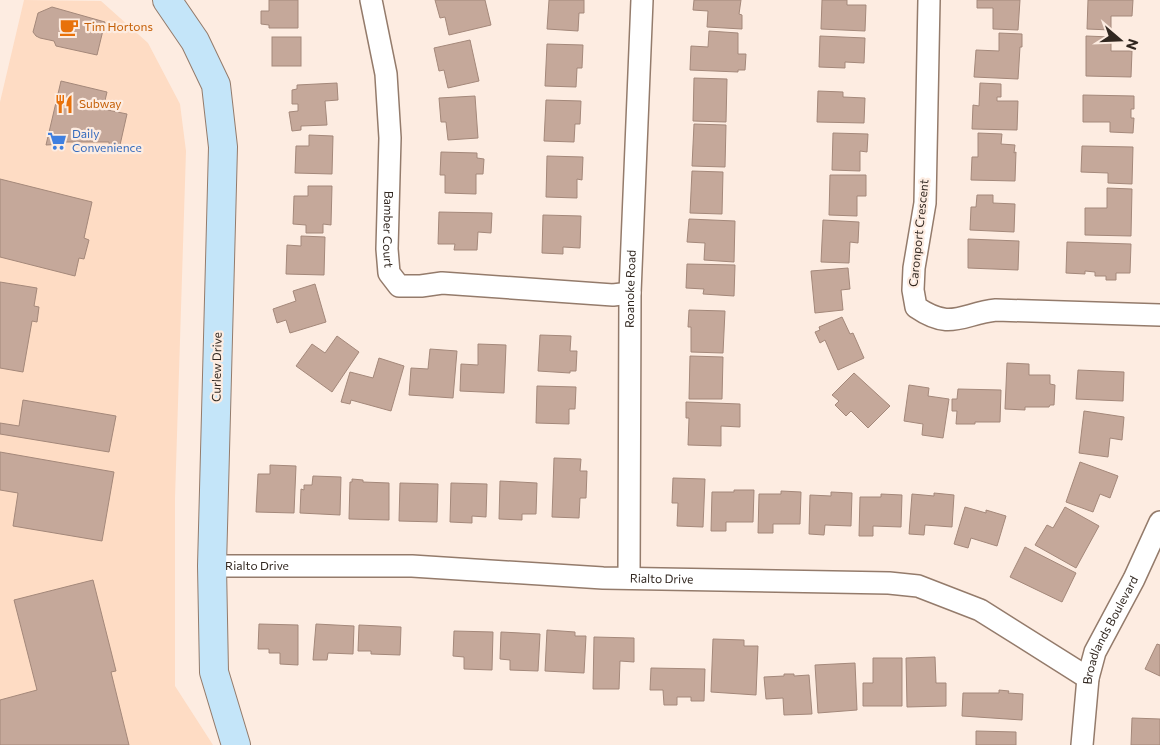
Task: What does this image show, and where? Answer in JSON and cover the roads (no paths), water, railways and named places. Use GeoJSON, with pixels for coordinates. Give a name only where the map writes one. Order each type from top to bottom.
{"type":"FeatureCollection","features":[{"type":"Feature","properties":{"kind":"street","name":"Curlew Drive"},"geometry":{"type":"LineString","coordinates":[[167,0],[195,41],[216,85],[223,147],[212,566],[214,672],[236,745]]}},
{"type":"Feature","properties":{"kind":"street","name":"Bamber Court"},"geometry":{"type":"LineString","coordinates":[[371,0],[386,74],[390,138],[386,249],[389,273],[399,286],[421,286],[442,283],[612,294],[630,293]]}},
{"type":"Feature","properties":{"kind":"street","name":"Roanoke Road"},"geometry":{"type":"LineString","coordinates":[[629,578],[630,293],[642,0]]}},
{"type":"Feature","properties":{"kind":"street","name":"Caronport Crescent"},"geometry":{"type":"LineString","coordinates":[[929,0],[925,203],[914,268],[913,290],[916,307],[926,314],[953,321],[982,312],[996,310],[1160,316]]}},
{"type":"Feature","properties":{"kind":"street","name":"Broadlands Boulevard"},"geometry":{"type":"LineString","coordinates":[[1082,745],[1088,678],[1095,652],[1134,579],[1160,522]]}},
{"type":"Feature","properties":{"kind":"street","name":"Rialto Drive"},"geometry":{"type":"LineString","coordinates":[[212,566],[412,566],[629,578],[890,583],[918,586],[980,610],[1088,678]]}},
{"type":"Feature","properties":{"kind":"place","name":"Tim Hortons"},"geometry":{"type":"Point","coordinates":[69,27]}},
{"type":"Feature","properties":{"kind":"place","name":"Subway"},"geometry":{"type":"Point","coordinates":[64,104]}},
{"type":"Feature","properties":{"kind":"place","name":"Daily Convenience"},"geometry":{"type":"Point","coordinates":[57,141]}}]}
